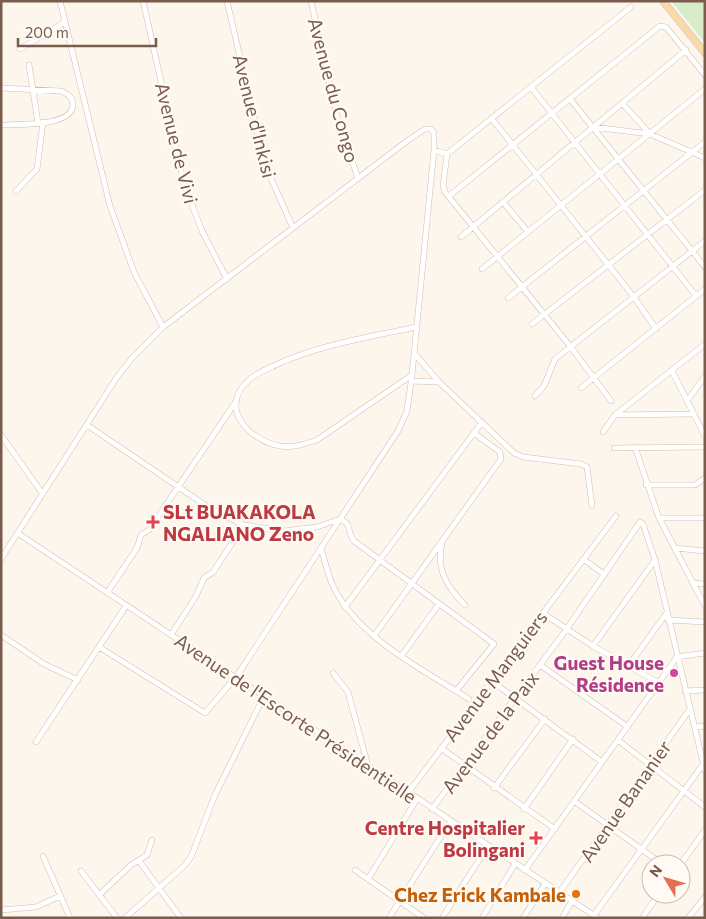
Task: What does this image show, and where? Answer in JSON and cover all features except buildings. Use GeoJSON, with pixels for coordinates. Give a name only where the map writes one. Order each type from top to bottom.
{"type":"FeatureCollection","features":[{"type":"Feature","properties":{"kind":"main road"},"geometry":{"type":"LineString","coordinates":[[663,1],[705,53]]}},
{"type":"Feature","properties":{"kind":"street"},"geometry":{"type":"LineString","coordinates":[[60,1],[110,206],[134,272],[163,327]]}},
{"type":"Feature","properties":{"kind":"street","name":"Avenue de Vivi"},"geometry":{"type":"LineString","coordinates":[[143,1],[184,184],[202,231],[227,279]]}},
{"type":"Feature","properties":{"kind":"street","name":"Avenue d'Inkisi"},"geometry":{"type":"LineString","coordinates":[[227,1],[265,165],[293,228]]}},
{"type":"Feature","properties":{"kind":"street","name":"Avenue du Congo"},"geometry":{"type":"LineString","coordinates":[[311,1],[337,117],[358,178]]}},
{"type":"Feature","properties":{"kind":"street"},"geometry":{"type":"LineString","coordinates":[[611,401],[570,346],[544,316],[443,186],[447,154],[631,6]]}},
{"type":"Feature","properties":{"kind":"street"},"geometry":{"type":"LineString","coordinates":[[20,49],[65,22]]}},
{"type":"Feature","properties":{"kind":"street"},"geometry":{"type":"LineString","coordinates":[[449,196],[662,25],[686,50],[705,74]]}},
{"type":"Feature","properties":{"kind":"street"},"geometry":{"type":"LineString","coordinates":[[461,237],[686,50]]}},
{"type":"Feature","properties":{"kind":"street"},"geometry":{"type":"LineString","coordinates":[[16,191],[36,169],[40,123],[29,65]]}},
{"type":"Feature","properties":{"kind":"street"},"geometry":{"type":"LineString","coordinates":[[531,87],[550,114],[696,296]]}},
{"type":"Feature","properties":{"kind":"street"},"geometry":{"type":"LineString","coordinates":[[1,88],[61,91],[69,95],[73,101],[71,113],[61,120],[1,125]]}},
{"type":"Feature","properties":{"kind":"street"},"geometry":{"type":"LineString","coordinates":[[482,269],[705,88]]}},
{"type":"Feature","properties":{"kind":"street"},"geometry":{"type":"LineString","coordinates":[[570,99],[705,267]]}},
{"type":"Feature","properties":{"kind":"street"},"geometry":{"type":"LineString","coordinates":[[622,103],[650,134]]}},
{"type":"Feature","properties":{"kind":"street"},"geometry":{"type":"LineString","coordinates":[[492,119],[634,297],[656,329]]}},
{"type":"Feature","properties":{"kind":"street"},"geometry":{"type":"LineString","coordinates":[[593,127],[650,134],[705,158]]}},
{"type":"Feature","properties":{"kind":"street"},"geometry":{"type":"LineString","coordinates":[[1,559],[19,534],[42,493],[124,367],[163,327],[358,178],[425,129],[431,130],[434,133],[434,150],[414,352],[403,422],[236,677],[205,713],[99,647]]}},
{"type":"Feature","properties":{"kind":"street"},"geometry":{"type":"LineString","coordinates":[[508,298],[586,237],[623,205],[705,142]]}},
{"type":"Feature","properties":{"kind":"street"},"geometry":{"type":"LineString","coordinates":[[434,150],[447,154]]}},
{"type":"Feature","properties":{"kind":"street"},"geometry":{"type":"LineString","coordinates":[[532,324],[705,190]]}},
{"type":"Feature","properties":{"kind":"street"},"geometry":{"type":"LineString","coordinates":[[503,202],[528,232]]}},
{"type":"Feature","properties":{"kind":"street"},"geometry":{"type":"LineString","coordinates":[[534,396],[544,386],[555,359],[705,241]]}},
{"type":"Feature","properties":{"kind":"street"},"geometry":{"type":"LineString","coordinates":[[581,388],[705,289]]}},
{"type":"Feature","properties":{"kind":"street"},"geometry":{"type":"LineString","coordinates":[[107,593],[137,548],[141,535],[149,530],[237,400],[243,386],[250,379],[303,353],[416,327]]}},
{"type":"Feature","properties":{"kind":"street"},"geometry":{"type":"LineString","coordinates":[[603,432],[615,415],[705,344]]}},
{"type":"Feature","properties":{"kind":"street"},"geometry":{"type":"LineString","coordinates":[[414,352],[439,382],[518,456],[584,464],[587,469],[592,506]]}},
{"type":"Feature","properties":{"kind":"street"},"geometry":{"type":"LineString","coordinates":[[672,371],[692,414],[705,436]]}},
{"type":"Feature","properties":{"kind":"street"},"geometry":{"type":"LineString","coordinates":[[686,401],[705,376]]}},
{"type":"Feature","properties":{"kind":"street"},"geometry":{"type":"LineString","coordinates":[[237,400],[236,413],[242,424],[253,435],[266,442],[292,446],[317,440],[411,378],[439,382]]}},
{"type":"Feature","properties":{"kind":"street"},"geometry":{"type":"LineString","coordinates":[[615,415],[692,414]]}},
{"type":"Feature","properties":{"kind":"street"},"geometry":{"type":"LineString","coordinates":[[345,607],[381,561],[482,422]]}},
{"type":"Feature","properties":{"kind":"street"},"geometry":{"type":"LineString","coordinates":[[701,430],[705,424]]}},
{"type":"Feature","properties":{"kind":"street"},"geometry":{"type":"LineString","coordinates":[[87,425],[208,506],[244,524],[284,531],[318,527],[340,519]]}},
{"type":"Feature","properties":{"kind":"street"},"geometry":{"type":"LineString","coordinates":[[374,636],[502,457],[500,452],[474,433]]}},
{"type":"Feature","properties":{"kind":"street"},"geometry":{"type":"LineString","coordinates":[[1,435],[42,493]]}},
{"type":"Feature","properties":{"kind":"street"},"geometry":{"type":"LineString","coordinates":[[614,448],[705,447]]}},
{"type":"Feature","properties":{"kind":"street"},"geometry":{"type":"LineString","coordinates":[[635,448],[646,485],[659,518],[705,606]]}},
{"type":"Feature","properties":{"kind":"street"},"geometry":{"type":"LineString","coordinates":[[646,485],[695,485],[705,478]]}},
{"type":"Feature","properties":{"kind":"street","name":"Avenue Manguiers"},"geometry":{"type":"LineString","coordinates":[[408,793],[494,682],[544,614],[551,601],[616,516]]}},
{"type":"Feature","properties":{"kind":"street"},"geometry":{"type":"LineString","coordinates":[[659,518],[705,518]]}},
{"type":"Feature","properties":{"kind":"street"},"geometry":{"type":"LineString","coordinates":[[340,519],[349,526],[354,541],[494,644],[456,691]]}},
{"type":"Feature","properties":{"kind":"street","name":"Avenue de la Paix"},"geometry":{"type":"LineString","coordinates":[[432,809],[566,630],[640,522],[643,524],[655,560],[666,614],[705,771]]}},
{"type":"Feature","properties":{"kind":"street"},"geometry":{"type":"LineString","coordinates":[[171,635],[196,596],[204,578],[213,572],[244,524]]}},
{"type":"Feature","properties":{"kind":"street","name":"Avenue de l'Escorte Présidentielle"},"geometry":{"type":"LineString","coordinates":[[19,534],[236,677],[450,822],[596,916]]}},
{"type":"Feature","properties":{"kind":"street"},"geometry":{"type":"LineString","coordinates":[[443,539],[440,556],[441,572],[448,587],[465,605]]}},
{"type":"Feature","properties":{"kind":"street"},"geometry":{"type":"LineString","coordinates":[[321,548],[334,587],[345,607],[357,622],[374,636],[469,699]]}},
{"type":"Feature","properties":{"kind":"street"},"geometry":{"type":"LineString","coordinates":[[675,548],[705,551]]}},
{"type":"Feature","properties":{"kind":"street"},"geometry":{"type":"LineString","coordinates":[[583,558],[604,574]]}},
{"type":"Feature","properties":{"kind":"street"},"geometry":{"type":"LineString","coordinates":[[593,646],[655,560]]}},
{"type":"Feature","properties":{"kind":"street"},"geometry":{"type":"LineString","coordinates":[[694,583],[705,584]]}},
{"type":"Feature","properties":{"kind":"street"},"geometry":{"type":"LineString","coordinates":[[402,655],[439,604]]}},
{"type":"Feature","properties":{"kind":"street"},"geometry":{"type":"LineString","coordinates":[[36,742],[126,606]]}},
{"type":"Feature","properties":{"kind":"street"},"geometry":{"type":"LineString","coordinates":[[544,614],[566,630],[659,683]]}},
{"type":"Feature","properties":{"kind":"street"},"geometry":{"type":"LineString","coordinates":[[629,665],[666,614]]}},
{"type":"Feature","properties":{"kind":"street"},"geometry":{"type":"LineString","coordinates":[[668,620],[705,622]]}},
{"type":"Feature","properties":{"kind":"street"},"geometry":{"type":"LineString","coordinates":[[1,636],[44,664],[78,680]]}},
{"type":"Feature","properties":{"kind":"street"},"geometry":{"type":"LineString","coordinates":[[525,870],[677,656],[705,654]]}},
{"type":"Feature","properties":{"kind":"street"},"geometry":{"type":"LineString","coordinates":[[540,665],[628,727]]}},
{"type":"Feature","properties":{"kind":"street"},"geometry":{"type":"LineString","coordinates":[[333,673],[348,692],[368,766]]}},
{"type":"Feature","properties":{"kind":"street"},"geometry":{"type":"LineString","coordinates":[[494,682],[602,762]]}},
{"type":"Feature","properties":{"kind":"street"},"geometry":{"type":"LineString","coordinates":[[685,691],[705,690]]}},
{"type":"Feature","properties":{"kind":"street"},"geometry":{"type":"LineString","coordinates":[[125,918],[160,888],[191,857],[215,795],[264,696]]}},
{"type":"Feature","properties":{"kind":"street","name":"Avenue Bananier"},"geometry":{"type":"LineString","coordinates":[[560,893],[690,709]]}},
{"type":"Feature","properties":{"kind":"street"},"geometry":{"type":"LineString","coordinates":[[494,788],[544,719]]}},
{"type":"Feature","properties":{"kind":"street"},"geometry":{"type":"LineString","coordinates":[[695,728],[705,726]]}},
{"type":"Feature","properties":{"kind":"street"},"geometry":{"type":"LineString","coordinates":[[524,809],[573,739]]}},
{"type":"Feature","properties":{"kind":"street"},"geometry":{"type":"LineString","coordinates":[[619,740],[705,807]]}},
{"type":"Feature","properties":{"kind":"street"},"geometry":{"type":"LineString","coordinates":[[441,748],[494,788],[555,829]]}},
{"type":"Feature","properties":{"kind":"street"},"geometry":{"type":"LineString","coordinates":[[596,916],[704,763]]}},
{"type":"Feature","properties":{"kind":"street"},"geometry":{"type":"LineString","coordinates":[[368,879],[417,799]]}},
{"type":"Feature","properties":{"kind":"street"},"geometry":{"type":"LineString","coordinates":[[574,801],[649,854]]}},
{"type":"Feature","properties":{"kind":"street"},"geometry":{"type":"LineString","coordinates":[[389,918],[450,822]]}},
{"type":"Feature","properties":{"kind":"street"},"geometry":{"type":"LineString","coordinates":[[688,854],[705,830]]}},
{"type":"Feature","properties":{"kind":"street"},"geometry":{"type":"LineString","coordinates":[[99,895],[130,865],[139,861],[150,851],[152,840]]}},
{"type":"Feature","properties":{"kind":"street"},"geometry":{"type":"LineString","coordinates":[[442,918],[488,846]]}},
{"type":"Feature","properties":{"kind":"street"},"geometry":{"type":"LineString","coordinates":[[43,856],[70,918]]}},
{"type":"Feature","properties":{"kind":"street"},"geometry":{"type":"LineString","coordinates":[[139,861],[181,918]]}},
{"type":"Feature","properties":{"kind":"street"},"geometry":{"type":"LineString","coordinates":[[482,918],[516,864]]}},
{"type":"Feature","properties":{"kind":"street"},"geometry":{"type":"LineString","coordinates":[[81,870],[117,918]]}},
{"type":"Feature","properties":{"kind":"street"},"geometry":{"type":"LineString","coordinates":[[355,870],[424,918]]}},
{"type":"Feature","properties":{"kind":"street"},"geometry":{"type":"LineString","coordinates":[[523,918],[545,884]]}},
{"type":"Feature","properties":{"kind":"street"},"geometry":{"type":"LineString","coordinates":[[1,910],[36,907],[60,896]]}},
{"type":"Feature","properties":{"kind":"street"},"geometry":{"type":"LineString","coordinates":[[688,918],[705,897]]}},
{"type":"Feature","properties":{"kind":"street"},"geometry":{"type":"LineString","coordinates":[[562,918],[572,901]]}},
{"type":"Feature","properties":{"kind":"street"},"geometry":{"type":"LineString","coordinates":[[642,918],[652,904]]}},
{"type":"Feature","properties":{"kind":"green space"},"geometry":{"type":"Polygon","coordinates":[[[671,1],[705,1],[705,43],[671,1]]]}},
{"type":"Feature","properties":{"kind":"place","name":"SLt BUAKAKOLA NGALIANO Zeno"},"geometry":{"type":"Point","coordinates":[153,522]}},
{"type":"Feature","properties":{"kind":"place","name":"Guest House Résidence"},"geometry":{"type":"Point","coordinates":[674,673]}},
{"type":"Feature","properties":{"kind":"place","name":"Centre Hospitalier Bolingani"},"geometry":{"type":"Point","coordinates":[536,838]}},
{"type":"Feature","properties":{"kind":"place","name":"Chez Erick Kambale"},"geometry":{"type":"Point","coordinates":[576,894]}}]}
